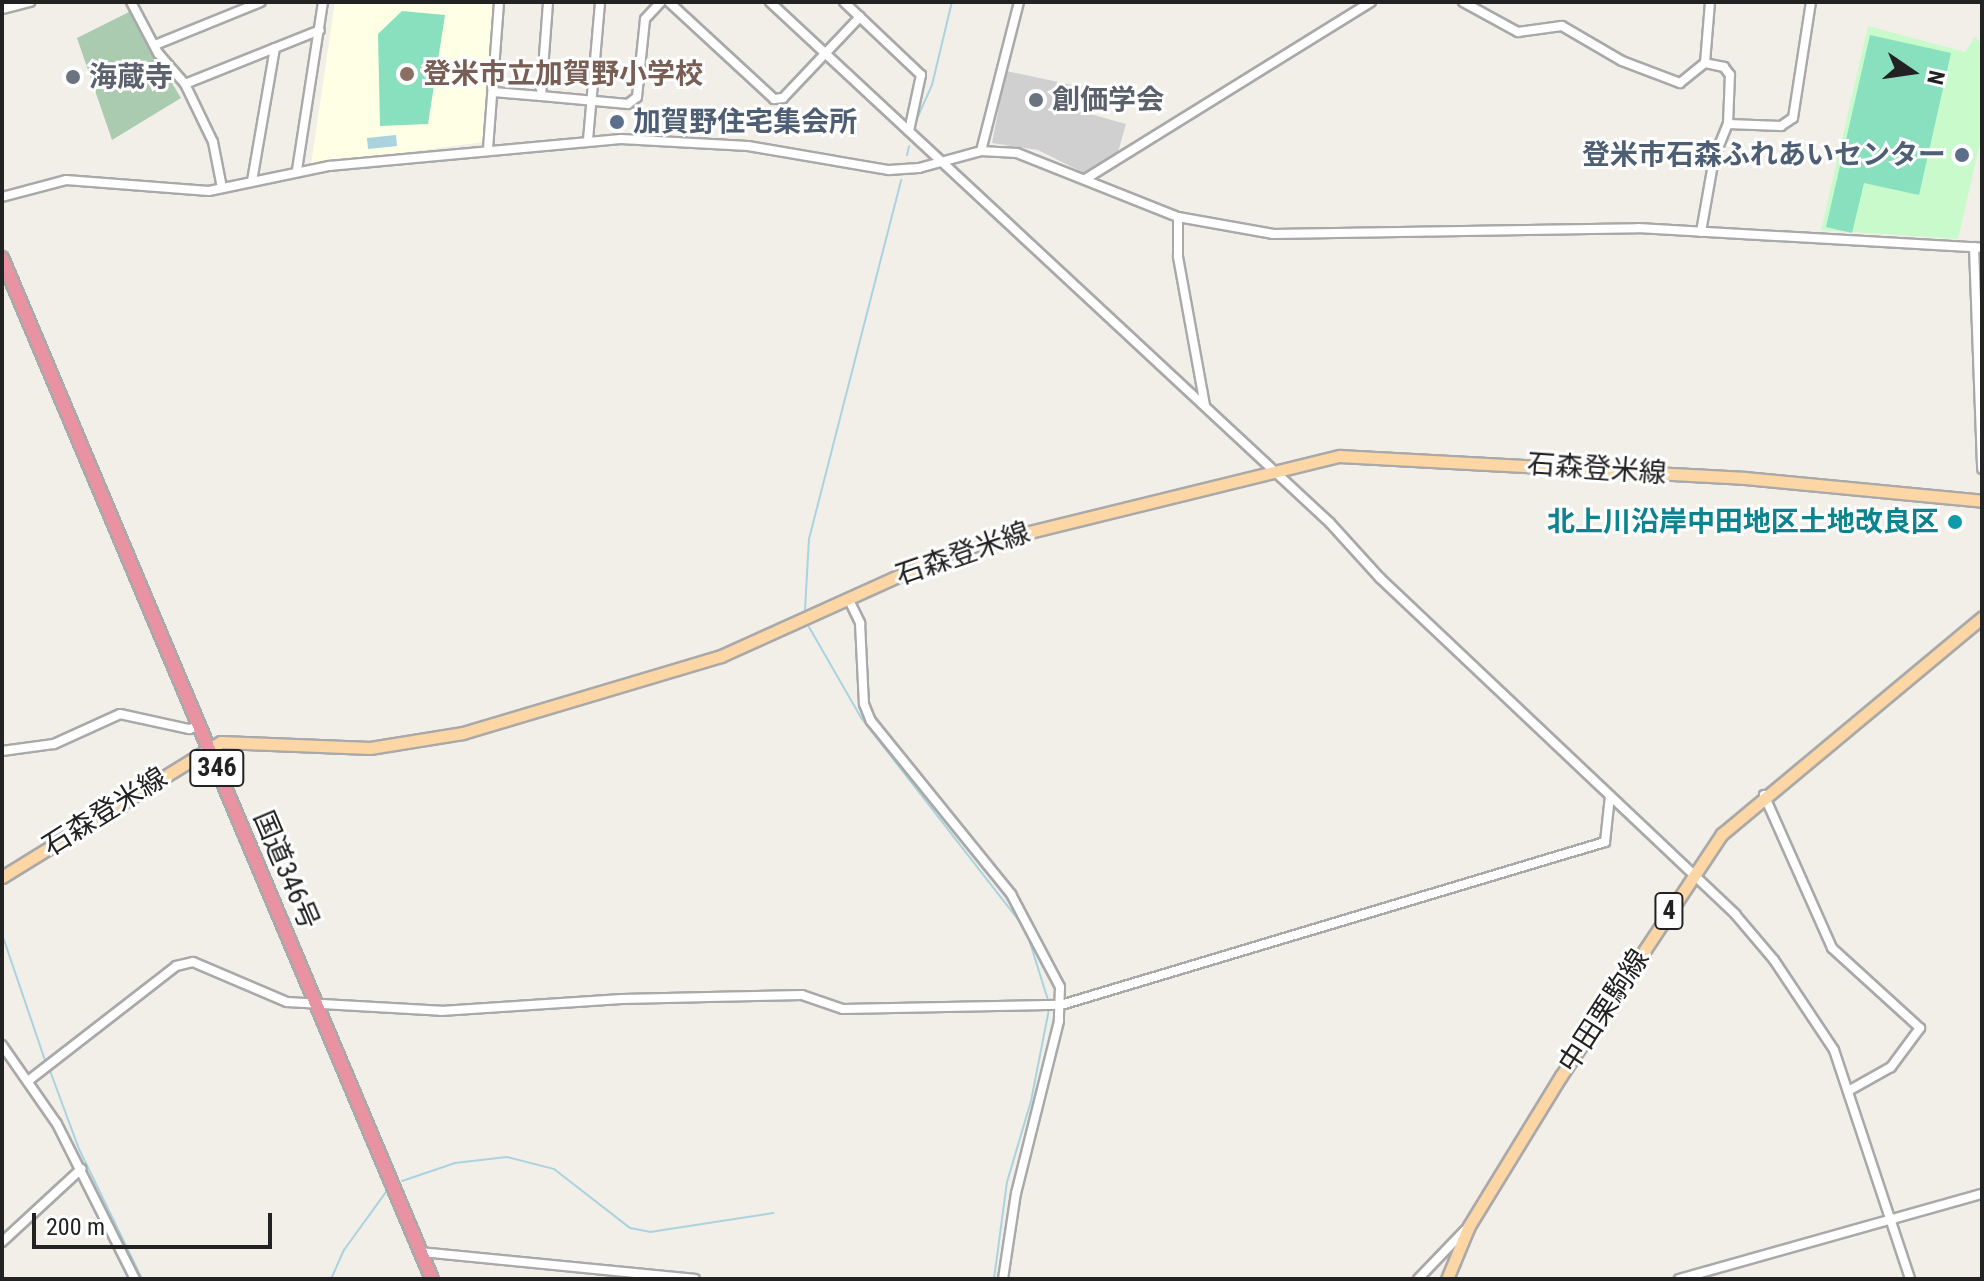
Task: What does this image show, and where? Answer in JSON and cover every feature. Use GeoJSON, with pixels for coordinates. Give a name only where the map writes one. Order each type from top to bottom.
{"type":"FeatureCollection","features":[{"type":"Feature","properties":{"kind":"highway","name":"国道346号"},"geometry":{"type":"LineString","coordinates":[[2,258],[432,1279]]}},
{"type":"Feature","properties":{"kind":"main road","name":"石森登米線"},"geometry":{"type":"LineString","coordinates":[[2,877],[208,747],[237,740],[359,749],[443,738],[721,656],[956,550],[1340,456],[1389,456],[1745,478],[1982,501]]}},
{"type":"Feature","properties":{"kind":"main road","name":"中田栗駒線"},"geometry":{"type":"LineString","coordinates":[[1447,1279],[1469,1226],[1722,834],[1764,795],[1982,617]]}},
{"type":"Feature","properties":{"kind":"street"},"geometry":{"type":"LineString","coordinates":[[2,9],[28,2]]}},
{"type":"Feature","properties":{"kind":"street"},"geometry":{"type":"LineString","coordinates":[[131,2],[155,45],[185,84],[218,153],[222,188]]}},
{"type":"Feature","properties":{"kind":"street"},"geometry":{"type":"LineString","coordinates":[[155,45],[261,2]]}},
{"type":"Feature","properties":{"kind":"street"},"geometry":{"type":"LineString","coordinates":[[297,170],[323,2]]}},
{"type":"Feature","properties":{"kind":"street"},"geometry":{"type":"LineString","coordinates":[[488,149],[499,2]]}},
{"type":"Feature","properties":{"kind":"street"},"geometry":{"type":"LineString","coordinates":[[541,96],[548,2]]}},
{"type":"Feature","properties":{"kind":"street"},"geometry":{"type":"LineString","coordinates":[[588,140],[600,2]]}},
{"type":"Feature","properties":{"kind":"street"},"geometry":{"type":"LineString","coordinates":[[493,92],[628,104],[637,97],[645,19],[661,2]]}},
{"type":"Feature","properties":{"kind":"street"},"geometry":{"type":"LineString","coordinates":[[669,2],[774,99],[783,98],[860,17]]}},
{"type":"Feature","properties":{"kind":"street"},"geometry":{"type":"LineString","coordinates":[[770,2],[1277,473],[1610,796],[1694,873],[1782,972],[1834,1050],[1893,1219],[1910,1279]]}},
{"type":"Feature","properties":{"kind":"street"},"geometry":{"type":"LineString","coordinates":[[844,2],[921,75],[909,131]]}},
{"type":"Feature","properties":{"kind":"street"},"geometry":{"type":"LineString","coordinates":[[981,151],[1019,2]]}},
{"type":"Feature","properties":{"kind":"street"},"geometry":{"type":"LineString","coordinates":[[1087,178],[1371,2]]}},
{"type":"Feature","properties":{"kind":"street"},"geometry":{"type":"LineString","coordinates":[[1463,2],[1518,32],[1562,26],[1613,57],[1680,83],[1705,63],[1710,2]]}},
{"type":"Feature","properties":{"kind":"street"},"geometry":{"type":"LineString","coordinates":[[1728,124],[1789,123],[1811,2]]}},
{"type":"Feature","properties":{"kind":"street"},"geometry":{"type":"LineString","coordinates":[[185,84],[320,30]]}},
{"type":"Feature","properties":{"kind":"street"},"geometry":{"type":"LineString","coordinates":[[252,181],[275,48]]}},
{"type":"Feature","properties":{"kind":"street"},"geometry":{"type":"LineString","coordinates":[[1701,232],[1714,158],[1728,124],[1730,75],[1724,67],[1705,63]]}},
{"type":"Feature","properties":{"kind":"street"},"geometry":{"type":"LineString","coordinates":[[2,197],[66,180],[194,192],[297,170],[588,140],[722,143],[889,170],[943,162],[981,151],[1031,155],[1178,217],[1273,234],[1541,228],[1701,232],[1978,248],[1982,469]]}},
{"type":"Feature","properties":{"kind":"street"},"geometry":{"type":"LineString","coordinates":[[1178,217],[1178,257],[1205,407]]}},
{"type":"Feature","properties":{"kind":"street"},"geometry":{"type":"LineString","coordinates":[[848,598],[860,623],[864,704],[871,721],[1011,894],[1053,967],[1058,1005],[1016,1193],[1003,1279]]}},
{"type":"Feature","properties":{"kind":"street"},"geometry":{"type":"LineString","coordinates":[[2,751],[54,744],[120,714],[189,729],[200,726]]}},
{"type":"Feature","properties":{"kind":"street"},"geometry":{"type":"LineString","coordinates":[[1764,795],[1832,948],[1920,1028],[1891,1067],[1850,1090]]}},
{"type":"Feature","properties":{"kind":"street"},"geometry":{"type":"LineString","coordinates":[[28,1081],[176,966],[193,962],[287,1002],[441,1011],[622,999],[802,995],[843,1009],[1058,1005],[1605,842],[1610,796]]}},
{"type":"Feature","properties":{"kind":"street"},"geometry":{"type":"LineString","coordinates":[[2,1045],[28,1081],[81,1169],[135,1279]]}},
{"type":"Feature","properties":{"kind":"street"},"geometry":{"type":"LineString","coordinates":[[2,1242],[81,1169]]}},
{"type":"Feature","properties":{"kind":"street"},"geometry":{"type":"LineString","coordinates":[[1679,1279],[1982,1194]]}},
{"type":"Feature","properties":{"kind":"street"},"geometry":{"type":"LineString","coordinates":[[1418,1279],[1469,1226]]}},
{"type":"Feature","properties":{"kind":"street"},"geometry":{"type":"LineString","coordinates":[[421,1252],[695,1279]]}},
{"type":"Feature","properties":{"kind":"shaded area","name":"登米市立加賀野小学校"},"geometry":{"type":"Polygon","coordinates":[[[335,2],[495,2],[484,142],[311,165],[335,2]]]}},
{"type":"Feature","properties":{"kind":"shaded area"},"geometry":{"type":"Polygon","coordinates":[[[129,12],[181,98],[112,140],[77,38],[129,12]]]}},
{"type":"Feature","properties":{"kind":"shaded area"},"geometry":{"type":"Polygon","coordinates":[[[1006,71],[1077,86],[1072,109],[1126,124],[1116,159],[1088,175],[1038,150],[992,143],[1006,71]]]}},
{"type":"Feature","properties":{"kind":"green space"},"geometry":{"type":"Polygon","coordinates":[[[402,11],[445,15],[428,124],[380,126],[378,34],[402,11]]]}},
{"type":"Feature","properties":{"kind":"green space"},"geometry":{"type":"Polygon","coordinates":[[[1868,26],[1965,52],[1975,37],[1982,44],[1982,134],[1958,239],[1821,230],[1868,26]]]}},
{"type":"Feature","properties":{"kind":"green space"},"geometry":{"type":"Polygon","coordinates":[[[1870,35],[1951,53],[1919,195],[1864,183],[1852,233],[1826,227],[1870,35]]]}},
{"type":"Feature","properties":{"kind":"water"},"geometry":{"type":"Polygon","coordinates":[[[396,135],[397,146],[368,149],[367,138],[396,135]]]}},
{"type":"Feature","properties":{"kind":"waterway"},"geometry":{"type":"LineString","coordinates":[[915,123],[932,85],[952,2]]}},
{"type":"Feature","properties":{"kind":"waterway"},"geometry":{"type":"LineString","coordinates":[[907,155],[909,146]]}},
{"type":"Feature","properties":{"kind":"waterway"},"geometry":{"type":"LineString","coordinates":[[805,610],[809,539],[901,180]]}},
{"type":"Feature","properties":{"kind":"waterway"},"geometry":{"type":"LineString","coordinates":[[809,627],[862,719],[1024,927]]}},
{"type":"Feature","properties":{"kind":"waterway"},"geometry":{"type":"LineString","coordinates":[[1027,933],[1049,1003]]}},
{"type":"Feature","properties":{"kind":"waterway"},"geometry":{"type":"LineString","coordinates":[[2,934],[46,1063]]}},
{"type":"Feature","properties":{"kind":"waterway"},"geometry":{"type":"LineString","coordinates":[[994,1279],[1007,1182],[1031,1101],[1049,1009]]}},
{"type":"Feature","properties":{"kind":"waterway"},"geometry":{"type":"LineString","coordinates":[[49,1068],[79,1149],[142,1279]]}},
{"type":"Feature","properties":{"kind":"waterway"},"geometry":{"type":"LineString","coordinates":[[402,1181],[455,1163],[507,1157],[554,1169],[630,1228],[650,1232],[774,1213]]}},
{"type":"Feature","properties":{"kind":"waterway"},"geometry":{"type":"LineString","coordinates":[[331,1279],[344,1250],[386,1192]]}},
{"type":"Feature","properties":{"kind":"place","name":"登米市立加賀野小学校"},"geometry":{"type":"Point","coordinates":[407,74]}},
{"type":"Feature","properties":{"kind":"place","name":"海蔵寺"},"geometry":{"type":"Point","coordinates":[73,77]}},
{"type":"Feature","properties":{"kind":"place","name":"創価学会"},"geometry":{"type":"Point","coordinates":[1036,100]}},
{"type":"Feature","properties":{"kind":"place","name":"加賀野住宅集会所"},"geometry":{"type":"Point","coordinates":[617,122]}},
{"type":"Feature","properties":{"kind":"place","name":"登米市石森ふれあいセンター"},"geometry":{"type":"Point","coordinates":[1962,155]}},
{"type":"Feature","properties":{"kind":"place","name":"北上川沿岸中田地区土地改良区"},"geometry":{"type":"Point","coordinates":[1955,522]}}]}
